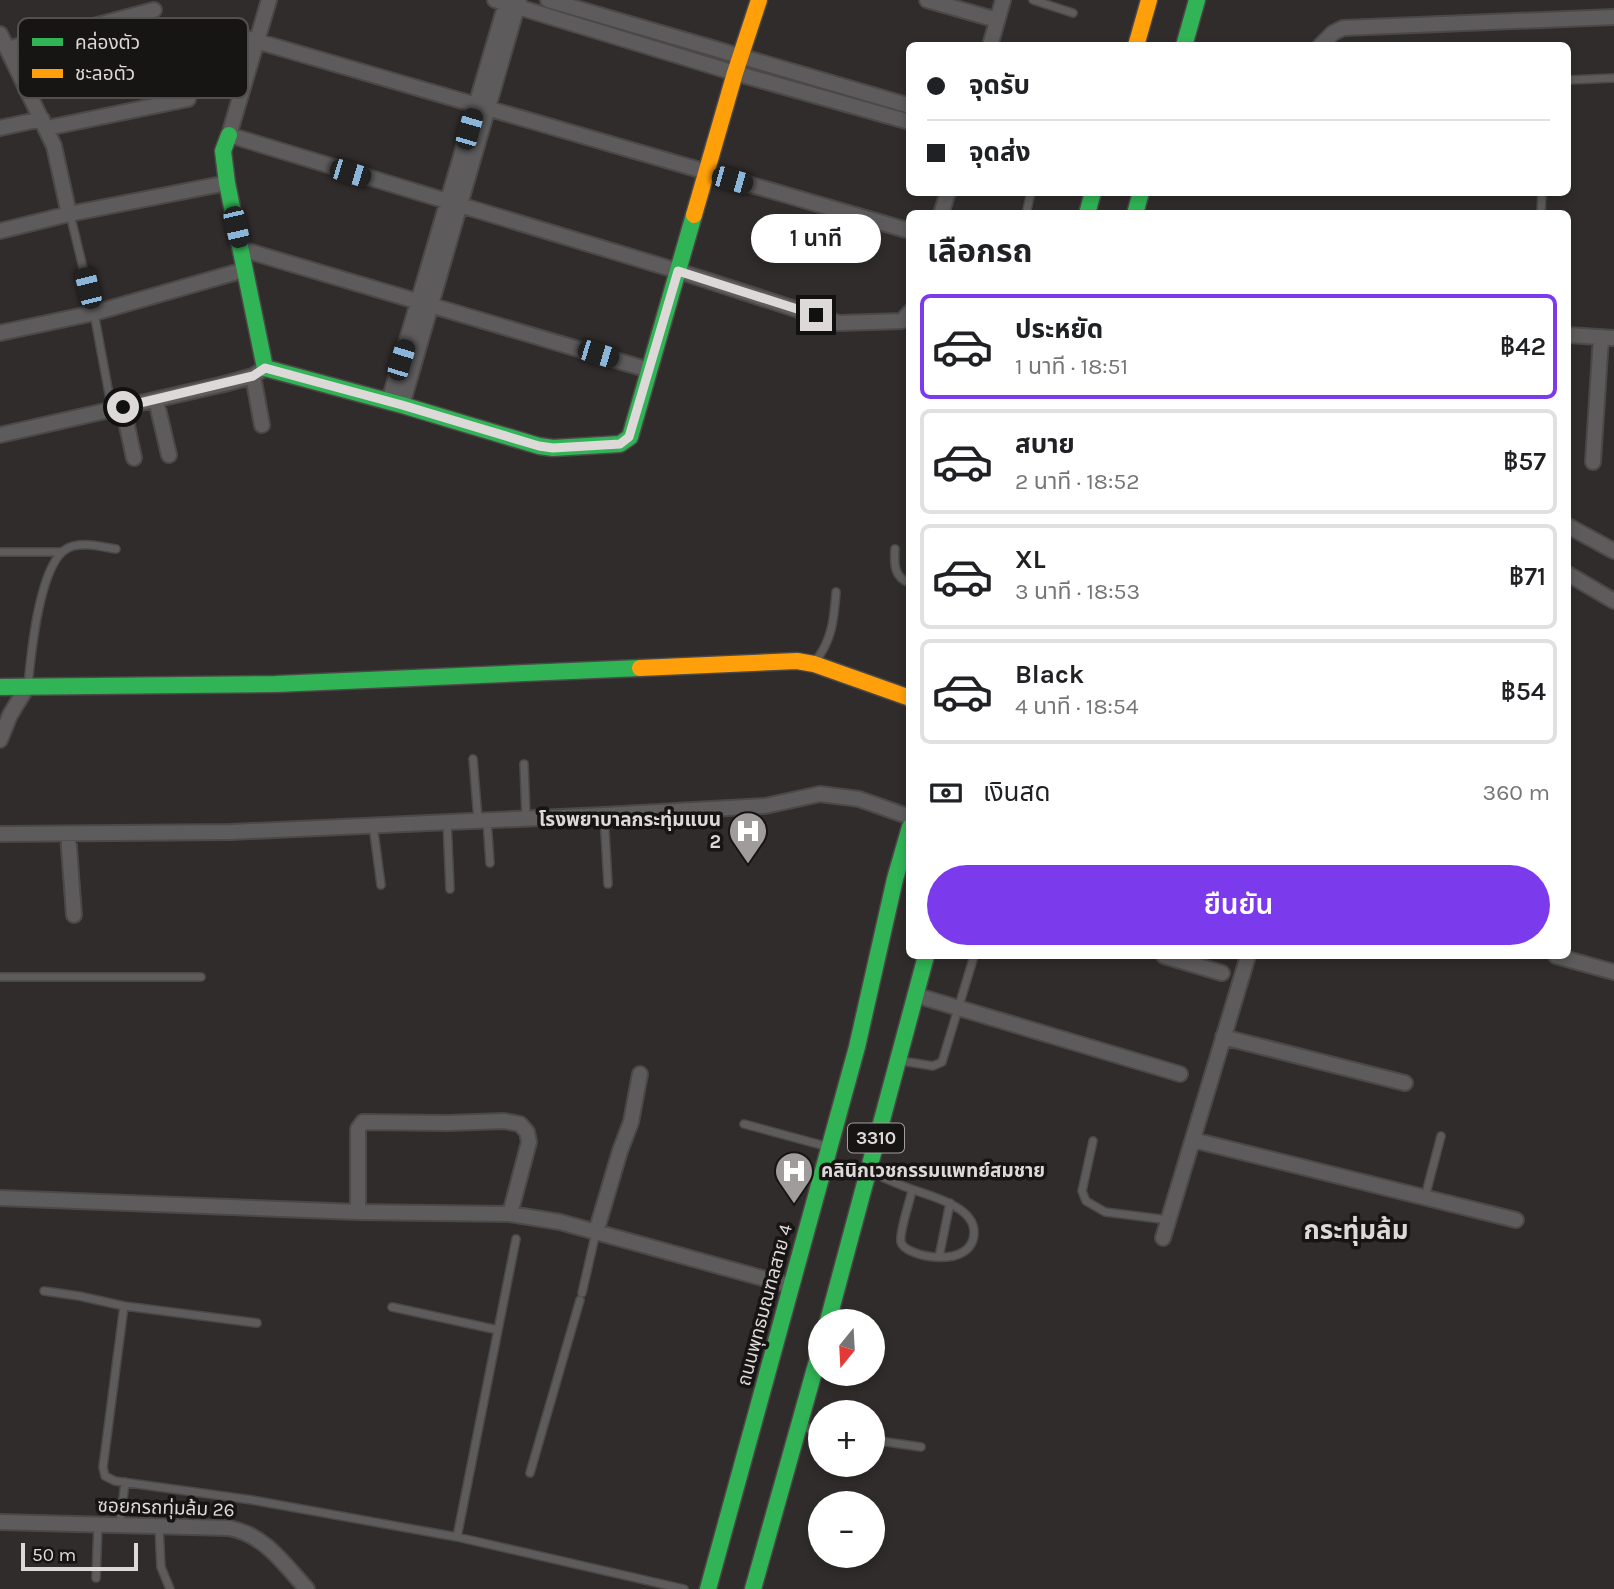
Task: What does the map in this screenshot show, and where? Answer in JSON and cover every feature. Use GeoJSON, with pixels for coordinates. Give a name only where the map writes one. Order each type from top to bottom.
{"type":"FeatureCollection","features":[{"type":"Feature","properties":{"kind":"street"},"geometry":{"type":"LineString","coordinates":[[248,70],[269,0]]}},
{"type":"Feature","properties":{"kind":"street"},"geometry":{"type":"LineString","coordinates":[[548,0],[906,105]]}},
{"type":"Feature","properties":{"kind":"street"},"geometry":{"type":"LineString","coordinates":[[0,435],[156,400],[259,372],[395,403],[539,446],[553,448],[620,444],[629,437],[735,73],[759,0]]}},
{"type":"Feature","properties":{"kind":"street"},"geometry":{"type":"LineString","coordinates":[[927,0],[997,20]]}},
{"type":"Feature","properties":{"kind":"street"},"geometry":{"type":"LineString","coordinates":[[991,42],[1003,0]]}},
{"type":"Feature","properties":{"kind":"street"},"geometry":{"type":"LineString","coordinates":[[1137,42],[1149,0]]}},
{"type":"Feature","properties":{"kind":"street"},"geometry":{"type":"LineString","coordinates":[[1185,42],[1197,0]]}},
{"type":"Feature","properties":{"kind":"street"},"geometry":{"type":"LineString","coordinates":[[395,403],[482,107],[509,2],[735,73],[906,121]]}},
{"type":"Feature","properties":{"kind":"street"},"geometry":{"type":"LineString","coordinates":[[124,18],[154,10]]}},
{"type":"Feature","properties":{"kind":"street"},"geometry":{"type":"LineString","coordinates":[[1324,42],[1343,28],[1614,17]]}},
{"type":"Feature","properties":{"kind":"street"},"geometry":{"type":"LineString","coordinates":[[0,34],[18,71]]}},
{"type":"Feature","properties":{"kind":"street"},"geometry":{"type":"LineString","coordinates":[[248,39],[906,230]]}},
{"type":"Feature","properties":{"kind":"street"},"geometry":{"type":"LineString","coordinates":[[7,49],[18,46]]}},
{"type":"Feature","properties":{"kind":"street"},"geometry":{"type":"LineString","coordinates":[[31,98],[54,146],[65,185],[69,214]]}},
{"type":"Feature","properties":{"kind":"street"},"geometry":{"type":"LineString","coordinates":[[240,98],[223,151],[226,183],[241,249],[259,372],[262,425]]}},
{"type":"Feature","properties":{"kind":"street"},"geometry":{"type":"LineString","coordinates":[[0,128],[44,124],[188,100]]}},
{"type":"Feature","properties":{"kind":"street"},"geometry":{"type":"LineString","coordinates":[[229,135],[678,271],[839,323],[902,321],[906,316]]}},
{"type":"Feature","properties":{"kind":"street"},"geometry":{"type":"LineString","coordinates":[[0,230],[226,183]]}},
{"type":"Feature","properties":{"kind":"street"},"geometry":{"type":"LineString","coordinates":[[241,249],[649,370]]}},
{"type":"Feature","properties":{"kind":"street"},"geometry":{"type":"LineString","coordinates":[[0,332],[94,313],[244,270]]}},
{"type":"Feature","properties":{"kind":"street"},"geometry":{"type":"LineString","coordinates":[[1571,335],[1608,338],[1593,462]]}},
{"type":"Feature","properties":{"kind":"street"},"geometry":{"type":"LineString","coordinates":[[156,400],[169,455]]}},
{"type":"Feature","properties":{"kind":"street"},"geometry":{"type":"LineString","coordinates":[[118,409],[134,458]]}},
{"type":"Feature","properties":{"kind":"street"},"geometry":{"type":"LineString","coordinates":[[1571,528],[1614,551]]}},
{"type":"Feature","properties":{"kind":"street"},"geometry":{"type":"LineString","coordinates":[[1571,576],[1614,601]]}},
{"type":"Feature","properties":{"kind":"street"},"geometry":{"type":"LineString","coordinates":[[0,687],[276,684],[797,661],[814,664],[906,697]]}},
{"type":"Feature","properties":{"kind":"street"},"geometry":{"type":"LineString","coordinates":[[0,740],[10,715],[27,687]]}},
{"type":"Feature","properties":{"kind":"street"},"geometry":{"type":"LineString","coordinates":[[0,834],[231,832],[604,815],[765,806],[820,794],[859,799],[906,816]]}},
{"type":"Feature","properties":{"kind":"street"},"geometry":{"type":"LineString","coordinates":[[68,834],[74,915]]}},
{"type":"Feature","properties":{"kind":"street","name":"ถนนพุทธมณฑลสาย 4"},"geometry":{"type":"LineString","coordinates":[[708,1589],[857,1047],[906,841]]}},
{"type":"Feature","properties":{"kind":"street","name":"3310"},"geometry":{"type":"LineString","coordinates":[[831,1309],[925,959]]}},
{"type":"Feature","properties":{"kind":"street"},"geometry":{"type":"LineString","coordinates":[[1174,959],[1222,973]]}},
{"type":"Feature","properties":{"kind":"street"},"geometry":{"type":"LineString","coordinates":[[1163,1238],[1247,959]]}},
{"type":"Feature","properties":{"kind":"street"},"geometry":{"type":"LineString","coordinates":[[1567,959],[1614,972]]}},
{"type":"Feature","properties":{"kind":"street"},"geometry":{"type":"LineString","coordinates":[[915,995],[1180,1074]]}},
{"type":"Feature","properties":{"kind":"street"},"geometry":{"type":"LineString","coordinates":[[1223,1037],[1405,1083]]}},
{"type":"Feature","properties":{"kind":"street"},"geometry":{"type":"LineString","coordinates":[[596,1232],[631,1122],[640,1074]]}},
{"type":"Feature","properties":{"kind":"street"},"geometry":{"type":"LineString","coordinates":[[358,1212],[358,1129],[363,1122],[504,1121],[520,1124],[527,1132],[528,1142],[510,1214]]}},
{"type":"Feature","properties":{"kind":"street"},"geometry":{"type":"LineString","coordinates":[[1193,1140],[1516,1220]]}},
{"type":"Feature","properties":{"kind":"street"},"geometry":{"type":"LineString","coordinates":[[0,1198],[358,1212],[510,1214],[560,1222],[792,1286]]}},
{"type":"Feature","properties":{"kind":"street"},"geometry":{"type":"LineString","coordinates":[[753,1589],[811,1386]]}},
{"type":"Feature","properties":{"kind":"street","name":"ซอยกรถทุ่มล้ม 26"},"geometry":{"type":"LineString","coordinates":[[0,1522],[229,1528],[246,1531],[266,1544],[307,1589]]}},
{"type":"Feature","properties":{"kind":"lane"},"geometry":{"type":"LineString","coordinates":[[1033,0],[1073,13]]}},
{"type":"Feature","properties":{"kind":"lane"},"geometry":{"type":"LineString","coordinates":[[1571,80],[1614,78]]}},
{"type":"Feature","properties":{"kind":"lane"},"geometry":{"type":"LineString","coordinates":[[69,214],[118,409]]}},
{"type":"Feature","properties":{"kind":"lane"},"geometry":{"type":"LineString","coordinates":[[0,552],[62,552],[74,546],[116,549]]}},
{"type":"Feature","properties":{"kind":"lane"},"geometry":{"type":"LineString","coordinates":[[895,549],[897,575],[906,582]]}},
{"type":"Feature","properties":{"kind":"lane"},"geometry":{"type":"LineString","coordinates":[[27,687],[35,619],[51,568],[62,552]]}},
{"type":"Feature","properties":{"kind":"lane"},"geometry":{"type":"LineString","coordinates":[[814,664],[824,651],[833,629],[836,592]]}},
{"type":"Feature","properties":{"kind":"lane"},"geometry":{"type":"LineString","coordinates":[[473,759],[490,863]]}},
{"type":"Feature","properties":{"kind":"lane"},"geometry":{"type":"LineString","coordinates":[[524,764],[526,817]]}},
{"type":"Feature","properties":{"kind":"lane"},"geometry":{"type":"LineString","coordinates":[[604,815],[608,884]]}},
{"type":"Feature","properties":{"kind":"lane"},"geometry":{"type":"LineString","coordinates":[[447,821],[450,889]]}},
{"type":"Feature","properties":{"kind":"lane"},"geometry":{"type":"LineString","coordinates":[[373,824],[381,884]]}},
{"type":"Feature","properties":{"kind":"lane"},"geometry":{"type":"LineString","coordinates":[[897,1060],[933,1066],[942,1062],[973,959]]}},
{"type":"Feature","properties":{"kind":"lane"},"geometry":{"type":"LineString","coordinates":[[0,977],[201,977]]}},
{"type":"Feature","properties":{"kind":"lane"},"geometry":{"type":"LineString","coordinates":[[744,1124],[830,1147]]}},
{"type":"Feature","properties":{"kind":"lane"},"geometry":{"type":"LineString","coordinates":[[1425,1197],[1441,1136]]}},
{"type":"Feature","properties":{"kind":"lane"},"geometry":{"type":"LineString","coordinates":[[1093,1141],[1082,1191],[1086,1201],[1105,1212],[1170,1220]]}},
{"type":"Feature","properties":{"kind":"lane"},"geometry":{"type":"LineString","coordinates":[[867,1170],[950,1203],[971,1220],[974,1232],[968,1248],[961,1254],[953,1258],[939,1257],[911,1252],[904,1248],[901,1243],[912,1189]]}},
{"type":"Feature","properties":{"kind":"lane"},"geometry":{"type":"LineString","coordinates":[[939,1257],[950,1203]]}},
{"type":"Feature","properties":{"kind":"lane"},"geometry":{"type":"LineString","coordinates":[[530,1473],[581,1296],[596,1232]]}},
{"type":"Feature","properties":{"kind":"lane"},"geometry":{"type":"LineString","coordinates":[[457,1537],[516,1239]]}},
{"type":"Feature","properties":{"kind":"lane"},"geometry":{"type":"LineString","coordinates":[[44,1292],[124,1306],[257,1323]]}},
{"type":"Feature","properties":{"kind":"lane"},"geometry":{"type":"LineString","coordinates":[[124,1306],[103,1472],[108,1479],[252,1500],[457,1537],[684,1589]]}},
{"type":"Feature","properties":{"kind":"lane"},"geometry":{"type":"LineString","coordinates":[[392,1307],[498,1330]]}},
{"type":"Feature","properties":{"kind":"lane"},"geometry":{"type":"LineString","coordinates":[[800,1427],[808,1429]]}},
{"type":"Feature","properties":{"kind":"lane"},"geometry":{"type":"LineString","coordinates":[[885,1442],[920,1447]]}},
{"type":"Feature","properties":{"kind":"lane"},"geometry":{"type":"LineString","coordinates":[[120,1525],[125,1482]]}},
{"type":"Feature","properties":{"kind":"lane"},"geometry":{"type":"LineString","coordinates":[[96,1578],[98,1525]]}},
{"type":"Feature","properties":{"kind":"lane"},"geometry":{"type":"LineString","coordinates":[[159,1526],[161,1567],[170,1589]]}},
{"type":"Feature","properties":{"kind":"traffic: fast"},"geometry":{"type":"LineString","coordinates":[[1185,42],[1197,0]]}},
{"type":"Feature","properties":{"kind":"traffic: fast"},"geometry":{"type":"LineString","coordinates":[[229,135],[223,151],[227,183],[265,368],[539,446],[553,448],[620,444],[630,437],[694,215]]}},
{"type":"Feature","properties":{"kind":"traffic: fast"},"geometry":{"type":"LineString","coordinates":[[1088,210],[1092,196]]}},
{"type":"Feature","properties":{"kind":"traffic: fast"},"geometry":{"type":"LineString","coordinates":[[1136,210],[1140,196]]}},
{"type":"Feature","properties":{"kind":"traffic: fast"},"geometry":{"type":"LineString","coordinates":[[0,687],[276,684],[640,668]]}},
{"type":"Feature","properties":{"kind":"traffic: fast"},"geometry":{"type":"LineString","coordinates":[[708,1589],[857,1047],[906,841]]}},
{"type":"Feature","properties":{"kind":"traffic: fast"},"geometry":{"type":"LineString","coordinates":[[831,1309],[925,959]]}},
{"type":"Feature","properties":{"kind":"traffic: fast"},"geometry":{"type":"LineString","coordinates":[[753,1589],[810,1386]]}},
{"type":"Feature","properties":{"kind":"traffic: slow"},"geometry":{"type":"LineString","coordinates":[[694,215],[759,0]]}},
{"type":"Feature","properties":{"kind":"traffic: slow"},"geometry":{"type":"LineString","coordinates":[[1137,42],[1149,0]]}},
{"type":"Feature","properties":{"kind":"traffic: slow"},"geometry":{"type":"LineString","coordinates":[[640,668],[797,661],[814,664],[906,697]]}},
{"type":"Feature","properties":{"kind":"place","name":"โรงพยาบาลกระทุ่มแบน 2"},"geometry":{"type":"Point","coordinates":[748,865]}},
{"type":"Feature","properties":{"kind":"place","name":"คลินิกเวชกรรมแพทย์สมชาย"},"geometry":{"type":"Point","coordinates":[794,1205]}},
{"type":"Feature","properties":{"kind":"district","name":"กระทุ่มล้ม"},"geometry":{"type":"Point","coordinates":[1356,1230]}},
{"type":"Feature","properties":{"kind":"route"},"geometry":{"type":"LineString","coordinates":[[123,407],[253,376],[265,368],[539,446],[553,448],[620,444],[629,437],[678,271],[816,315]]}}]}
